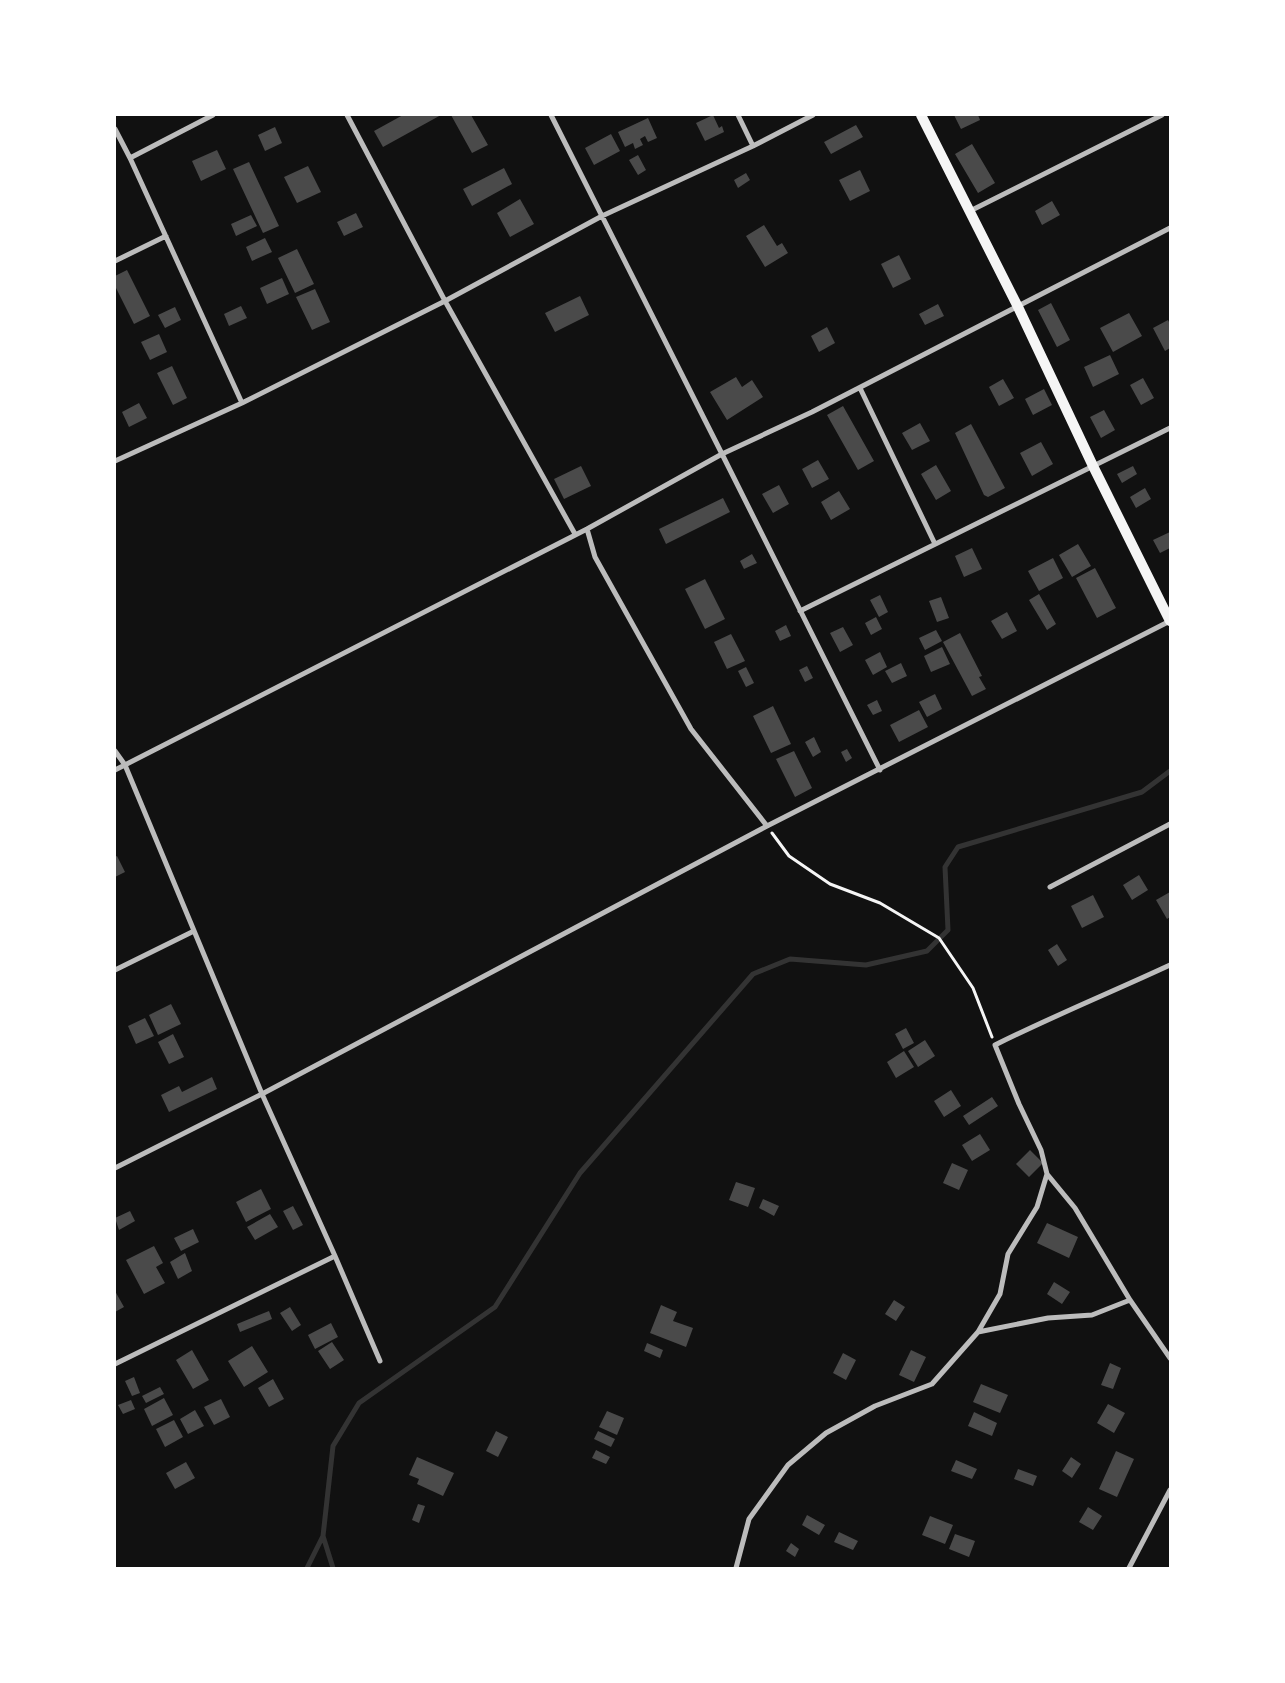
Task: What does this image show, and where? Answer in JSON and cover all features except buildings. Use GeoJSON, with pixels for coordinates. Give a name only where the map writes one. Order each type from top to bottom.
{"type":"FeatureCollection","features":[{"type":"Feature","properties":{"kind":"main road"},"geometry":{"type":"LineString","coordinates":[[921,115],[1018,307],[1093,466],[1170,621]]}},
{"type":"Feature","properties":{"kind":"street"},"geometry":{"type":"LineString","coordinates":[[130,158],[213,115]]}},
{"type":"Feature","properties":{"kind":"street"},"geometry":{"type":"LineString","coordinates":[[347,115],[445,301],[575,534]]}},
{"type":"Feature","properties":{"kind":"street"},"geometry":{"type":"LineString","coordinates":[[551,115],[880,770]]}},
{"type":"Feature","properties":{"kind":"street"},"geometry":{"type":"LineString","coordinates":[[738,115],[753,146]]}},
{"type":"Feature","properties":{"kind":"street"},"geometry":{"type":"LineString","coordinates":[[115,461],[242,403],[445,301],[602,216],[753,146],[813,115]]}},
{"type":"Feature","properties":{"kind":"street"},"geometry":{"type":"LineString","coordinates":[[970,211],[1162,115]]}},
{"type":"Feature","properties":{"kind":"street"},"geometry":{"type":"LineString","coordinates":[[115,129],[242,403]]}},
{"type":"Feature","properties":{"kind":"street"},"geometry":{"type":"LineString","coordinates":[[115,770],[587,529],[722,454],[860,388],[1170,228]]}},
{"type":"Feature","properties":{"kind":"street"},"geometry":{"type":"LineString","coordinates":[[115,261],[166,236]]}},
{"type":"Feature","properties":{"kind":"street"},"geometry":{"type":"LineString","coordinates":[[860,388],[935,544]]}},
{"type":"Feature","properties":{"kind":"street"},"geometry":{"type":"LineString","coordinates":[[800,611],[1170,428]]}},
{"type":"Feature","properties":{"kind":"street"},"geometry":{"type":"LineString","coordinates":[[587,529],[595,557],[691,729],[767,826]]}},
{"type":"Feature","properties":{"kind":"street"},"geometry":{"type":"LineString","coordinates":[[115,1168],[262,1094],[767,826],[1170,621]]}},
{"type":"Feature","properties":{"kind":"street"},"geometry":{"type":"LineString","coordinates":[[115,751],[125,765],[262,1094],[380,1360]]}},
{"type":"Feature","properties":{"kind":"street"},"geometry":{"type":"LineString","coordinates":[[1050,888],[1170,824]]}},
{"type":"Feature","properties":{"kind":"street"},"geometry":{"type":"LineString","coordinates":[[115,970],[194,931]]}},
{"type":"Feature","properties":{"kind":"street"},"geometry":{"type":"LineString","coordinates":[[1170,964],[995,1045],[1018,1104],[1041,1150],[1047,1174],[1075,1208],[1130,1300],[1170,1358]]}},
{"type":"Feature","properties":{"kind":"street"},"geometry":{"type":"LineString","coordinates":[[736,1568],[749,1519],[788,1465],[826,1433],[875,1406],[932,1384],[978,1332],[1000,1294],[1008,1254],[1037,1208],[1047,1174]]}},
{"type":"Feature","properties":{"kind":"street"},"geometry":{"type":"LineString","coordinates":[[115,1364],[335,1256]]}},
{"type":"Feature","properties":{"kind":"street"},"geometry":{"type":"LineString","coordinates":[[978,1332],[1048,1318],[1092,1315],[1130,1300]]}},
{"type":"Feature","properties":{"kind":"street"},"geometry":{"type":"LineString","coordinates":[[1129,1568],[1170,1490]]}},
{"type":"Feature","properties":{"kind":"path"},"geometry":{"type":"LineString","coordinates":[[767,826],[790,856],[830,884],[880,903],[940,938],[973,988],[995,1045]]}},
{"type":"Feature","properties":{"kind":"waterway"},"geometry":{"type":"LineString","coordinates":[[333,1568],[323,1536],[333,1446],[359,1403],[495,1307],[580,1173],[753,974],[790,959],[866,965],[927,951],[948,930],[945,867],[958,847],[1142,792],[1170,771]]}},
{"type":"Feature","properties":{"kind":"waterway"},"geometry":{"type":"LineString","coordinates":[[307,1568],[323,1536]]}}]}
